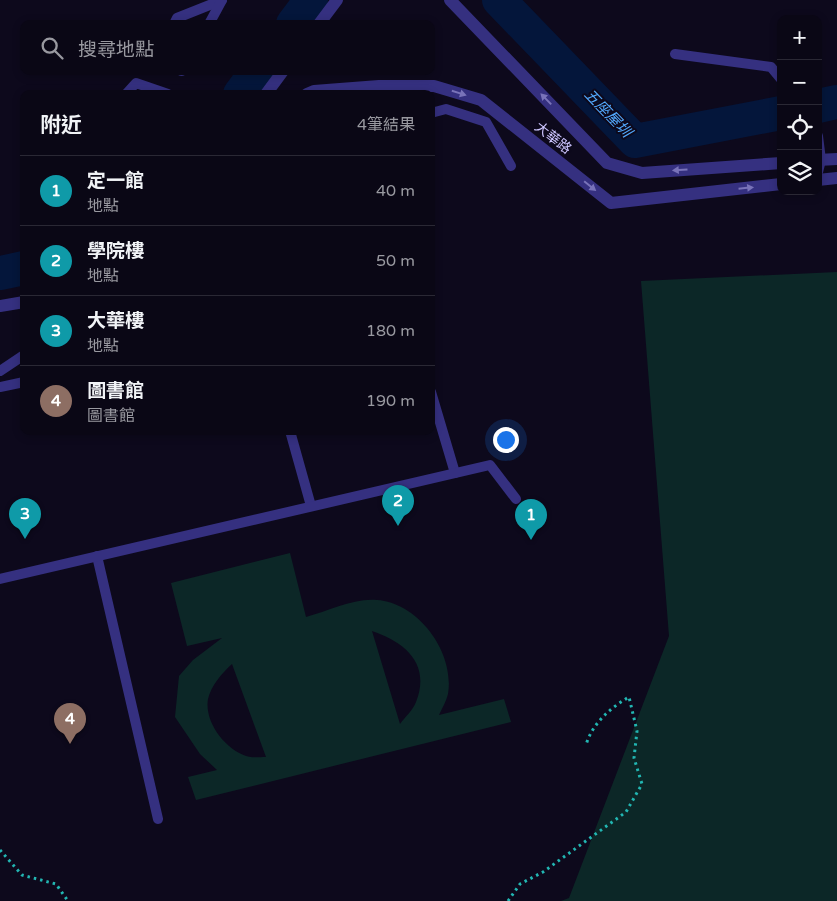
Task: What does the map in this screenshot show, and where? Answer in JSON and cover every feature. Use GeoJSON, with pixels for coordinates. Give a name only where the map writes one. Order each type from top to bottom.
{"type":"FeatureCollection","features":[{"type":"Feature","properties":{"kind":"street"},"geometry":{"type":"LineString","coordinates":[[322,20],[336,0]]}},
{"type":"Feature","properties":{"kind":"street","name":"大華路"},"geometry":{"type":"LineString","coordinates":[[450,0],[608,163],[642,172],[777,163]]}},
{"type":"Feature","properties":{"kind":"street"},"geometry":{"type":"LineString","coordinates":[[269,90],[280,75]]}},
{"type":"Feature","properties":{"kind":"street","name":"大華路"},"geometry":{"type":"LineString","coordinates":[[314,90],[379,86],[434,86],[481,100],[611,203],[777,184]]}},
{"type":"Feature","properties":{"kind":"street"},"geometry":{"type":"LineString","coordinates":[[822,163],[837,159]]}},
{"type":"Feature","properties":{"kind":"street"},"geometry":{"type":"LineString","coordinates":[[822,180],[837,178]]}},
{"type":"Feature","properties":{"kind":"street"},"geometry":{"type":"LineString","coordinates":[[0,306],[20,303]]}},
{"type":"Feature","properties":{"kind":"lane"},"geometry":{"type":"LineString","coordinates":[[176,20],[222,0]]}},
{"type":"Feature","properties":{"kind":"lane"},"geometry":{"type":"LineString","coordinates":[[211,20],[222,0]]}},
{"type":"Feature","properties":{"kind":"lane"},"geometry":{"type":"LineString","coordinates":[[675,54],[772,67],[777,74]]}},
{"type":"Feature","properties":{"kind":"lane"},"geometry":{"type":"LineString","coordinates":[[130,90],[136,83],[156,90]]}},
{"type":"Feature","properties":{"kind":"lane"},"geometry":{"type":"LineString","coordinates":[[435,113],[446,109],[486,122],[511,166]]}},
{"type":"Feature","properties":{"kind":"lane"},"geometry":{"type":"LineString","coordinates":[[0,371],[20,358]]}},
{"type":"Feature","properties":{"kind":"lane"},"geometry":{"type":"LineString","coordinates":[[0,387],[20,383]]}},
{"type":"Feature","properties":{"kind":"lane"},"geometry":{"type":"LineString","coordinates":[[435,406],[455,473]]}},
{"type":"Feature","properties":{"kind":"lane"},"geometry":{"type":"LineString","coordinates":[[291,435],[311,506]]}},
{"type":"Feature","properties":{"kind":"lane"},"geometry":{"type":"LineString","coordinates":[[0,579],[490,465],[516,499]]}},
{"type":"Feature","properties":{"kind":"lane"},"geometry":{"type":"LineString","coordinates":[[97,556],[158,819]]}},
{"type":"Feature","properties":{"kind":"path"},"geometry":{"type":"LineString","coordinates":[[508,901],[520,884],[543,872],[626,812],[642,784],[634,758],[637,731],[629,697],[618,704],[590,731],[586,745]]}},
{"type":"Feature","properties":{"kind":"path"},"geometry":{"type":"LineString","coordinates":[[0,850],[22,875],[56,884],[68,901]]}},
{"type":"Feature","properties":{"kind":"green space"},"geometry":{"type":"Polygon","coordinates":[[[837,272],[837,901],[561,901],[569,898],[669,636],[641,281],[837,272]]]}},
{"type":"Feature","properties":{"kind":"green space"},"geometry":{"type":"Polygon","coordinates":[[[290,553],[306,617],[350,603],[368,600],[392,603],[407,610],[420,620],[431,633],[440,647],[446,662],[449,678],[448,694],[439,715],[504,699],[511,722],[196,800],[188,777],[217,770],[200,754],[175,717],[179,676],[193,660],[222,638],[187,646],[171,583],[290,553]],[[372,631],[400,724],[416,702],[420,688],[420,676],[417,666],[412,656],[395,641],[372,631]],[[232,664],[217,680],[209,694],[209,717],[218,734],[238,752],[248,757],[266,757],[232,664]]]}},
{"type":"Feature","properties":{"kind":"waterway","name":"五座屋圳"},"geometry":{"type":"LineString","coordinates":[[296,20],[311,0]]}},
{"type":"Feature","properties":{"kind":"waterway","name":"五座屋圳"},"geometry":{"type":"LineString","coordinates":[[499,0],[635,141],[777,114]]}},
{"type":"Feature","properties":{"kind":"waterway","name":"五座屋圳"},"geometry":{"type":"LineString","coordinates":[[243,90],[254,75]]}},
{"type":"Feature","properties":{"kind":"waterway","name":"五座屋圳"},"geometry":{"type":"LineString","coordinates":[[822,105],[837,102]]}},
{"type":"Feature","properties":{"kind":"waterway","name":"五座屋圳"},"geometry":{"type":"LineString","coordinates":[[0,273],[20,269]]}},
{"type":"Feature","properties":{"kind":"place","name":"學院樓"},"geometry":{"type":"Point","coordinates":[398,526]}},
{"type":"Feature","properties":{"kind":"place","name":"大華樓"},"geometry":{"type":"Point","coordinates":[25,539]}},
{"type":"Feature","properties":{"kind":"place","name":"定一館"},"geometry":{"type":"Point","coordinates":[531,540]}},
{"type":"Feature","properties":{"kind":"place","name":"圖書館"},"geometry":{"type":"Point","coordinates":[70,744]}}]}
